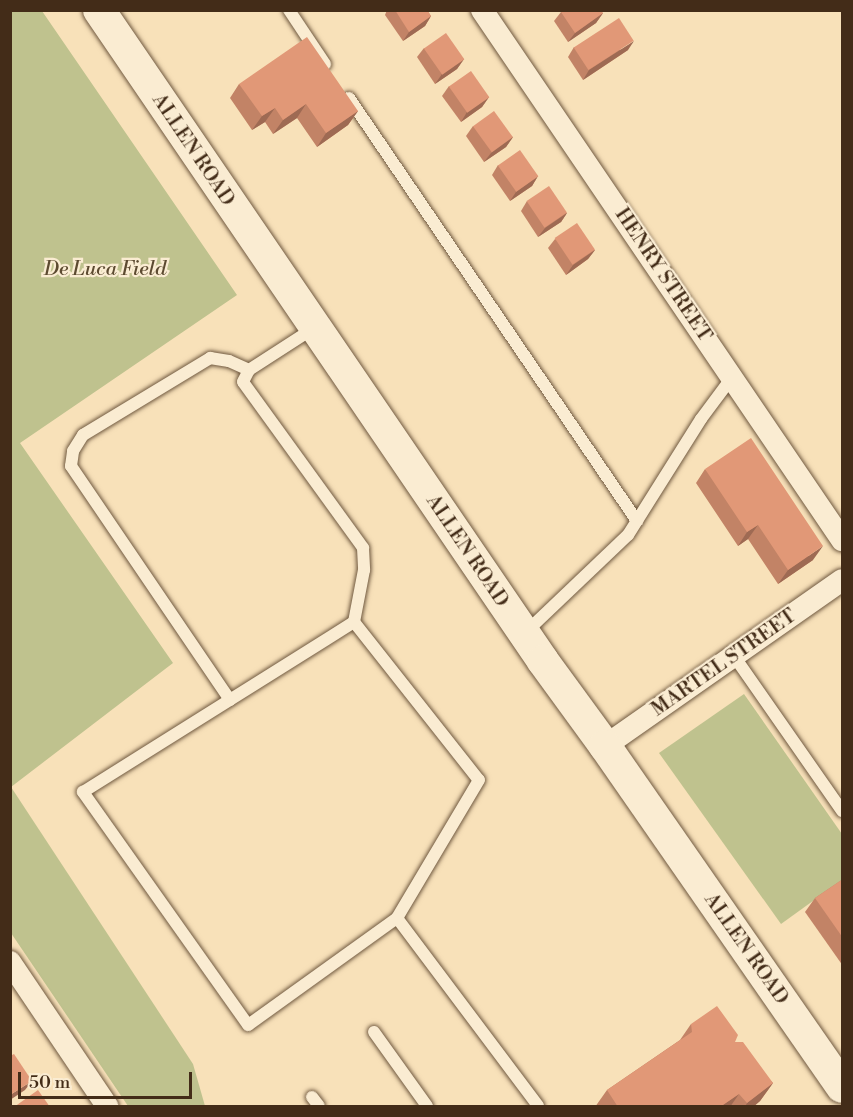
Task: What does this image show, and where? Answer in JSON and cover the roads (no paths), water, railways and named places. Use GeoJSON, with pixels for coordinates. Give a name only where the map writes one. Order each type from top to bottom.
{"type":"FeatureCollection","features":[{"type":"Feature","properties":{"kind":"main road","name":"ALLEN ROAD"},"geometry":{"type":"LineString","coordinates":[[99,10],[524,634],[841,1082]]}},
{"type":"Feature","properties":{"kind":"street","name":"HENRY STREET"},"geometry":{"type":"LineString","coordinates":[[482,10],[843,540]]}},
{"type":"Feature","properties":{"kind":"street","name":"MARTEL STREET"},"geometry":{"type":"LineString","coordinates":[[605,746],[843,580]]}},
{"type":"Feature","properties":{"kind":"street"},"geometry":{"type":"LineString","coordinates":[[10,962],[107,1107]]}},
{"type":"Feature","properties":{"kind":"lane"},"geometry":{"type":"LineString","coordinates":[[289,10],[637,521]]}},
{"type":"Feature","properties":{"kind":"lane"},"geometry":{"type":"LineString","coordinates":[[314,328],[249,370],[243,382],[363,548],[364,570],[354,622],[83,792],[248,1025],[397,918],[479,780],[354,622]]}},
{"type":"Feature","properties":{"kind":"lane"},"geometry":{"type":"LineString","coordinates":[[230,700],[71,466],[73,451],[83,435],[210,358],[229,361],[249,370]]}},
{"type":"Feature","properties":{"kind":"lane"},"geometry":{"type":"LineString","coordinates":[[524,634],[628,535],[701,418],[733,376]]}},
{"type":"Feature","properties":{"kind":"lane"},"geometry":{"type":"LineString","coordinates":[[734,656],[843,811]]}},
{"type":"Feature","properties":{"kind":"lane"},"geometry":{"type":"LineString","coordinates":[[397,918],[538,1107]]}},
{"type":"Feature","properties":{"kind":"lane"},"geometry":{"type":"LineString","coordinates":[[374,1032],[428,1107]]}},
{"type":"Feature","properties":{"kind":"park label","name":"De Luca Field"},"geometry":{"type":"Point","coordinates":[105,269]}}]}
